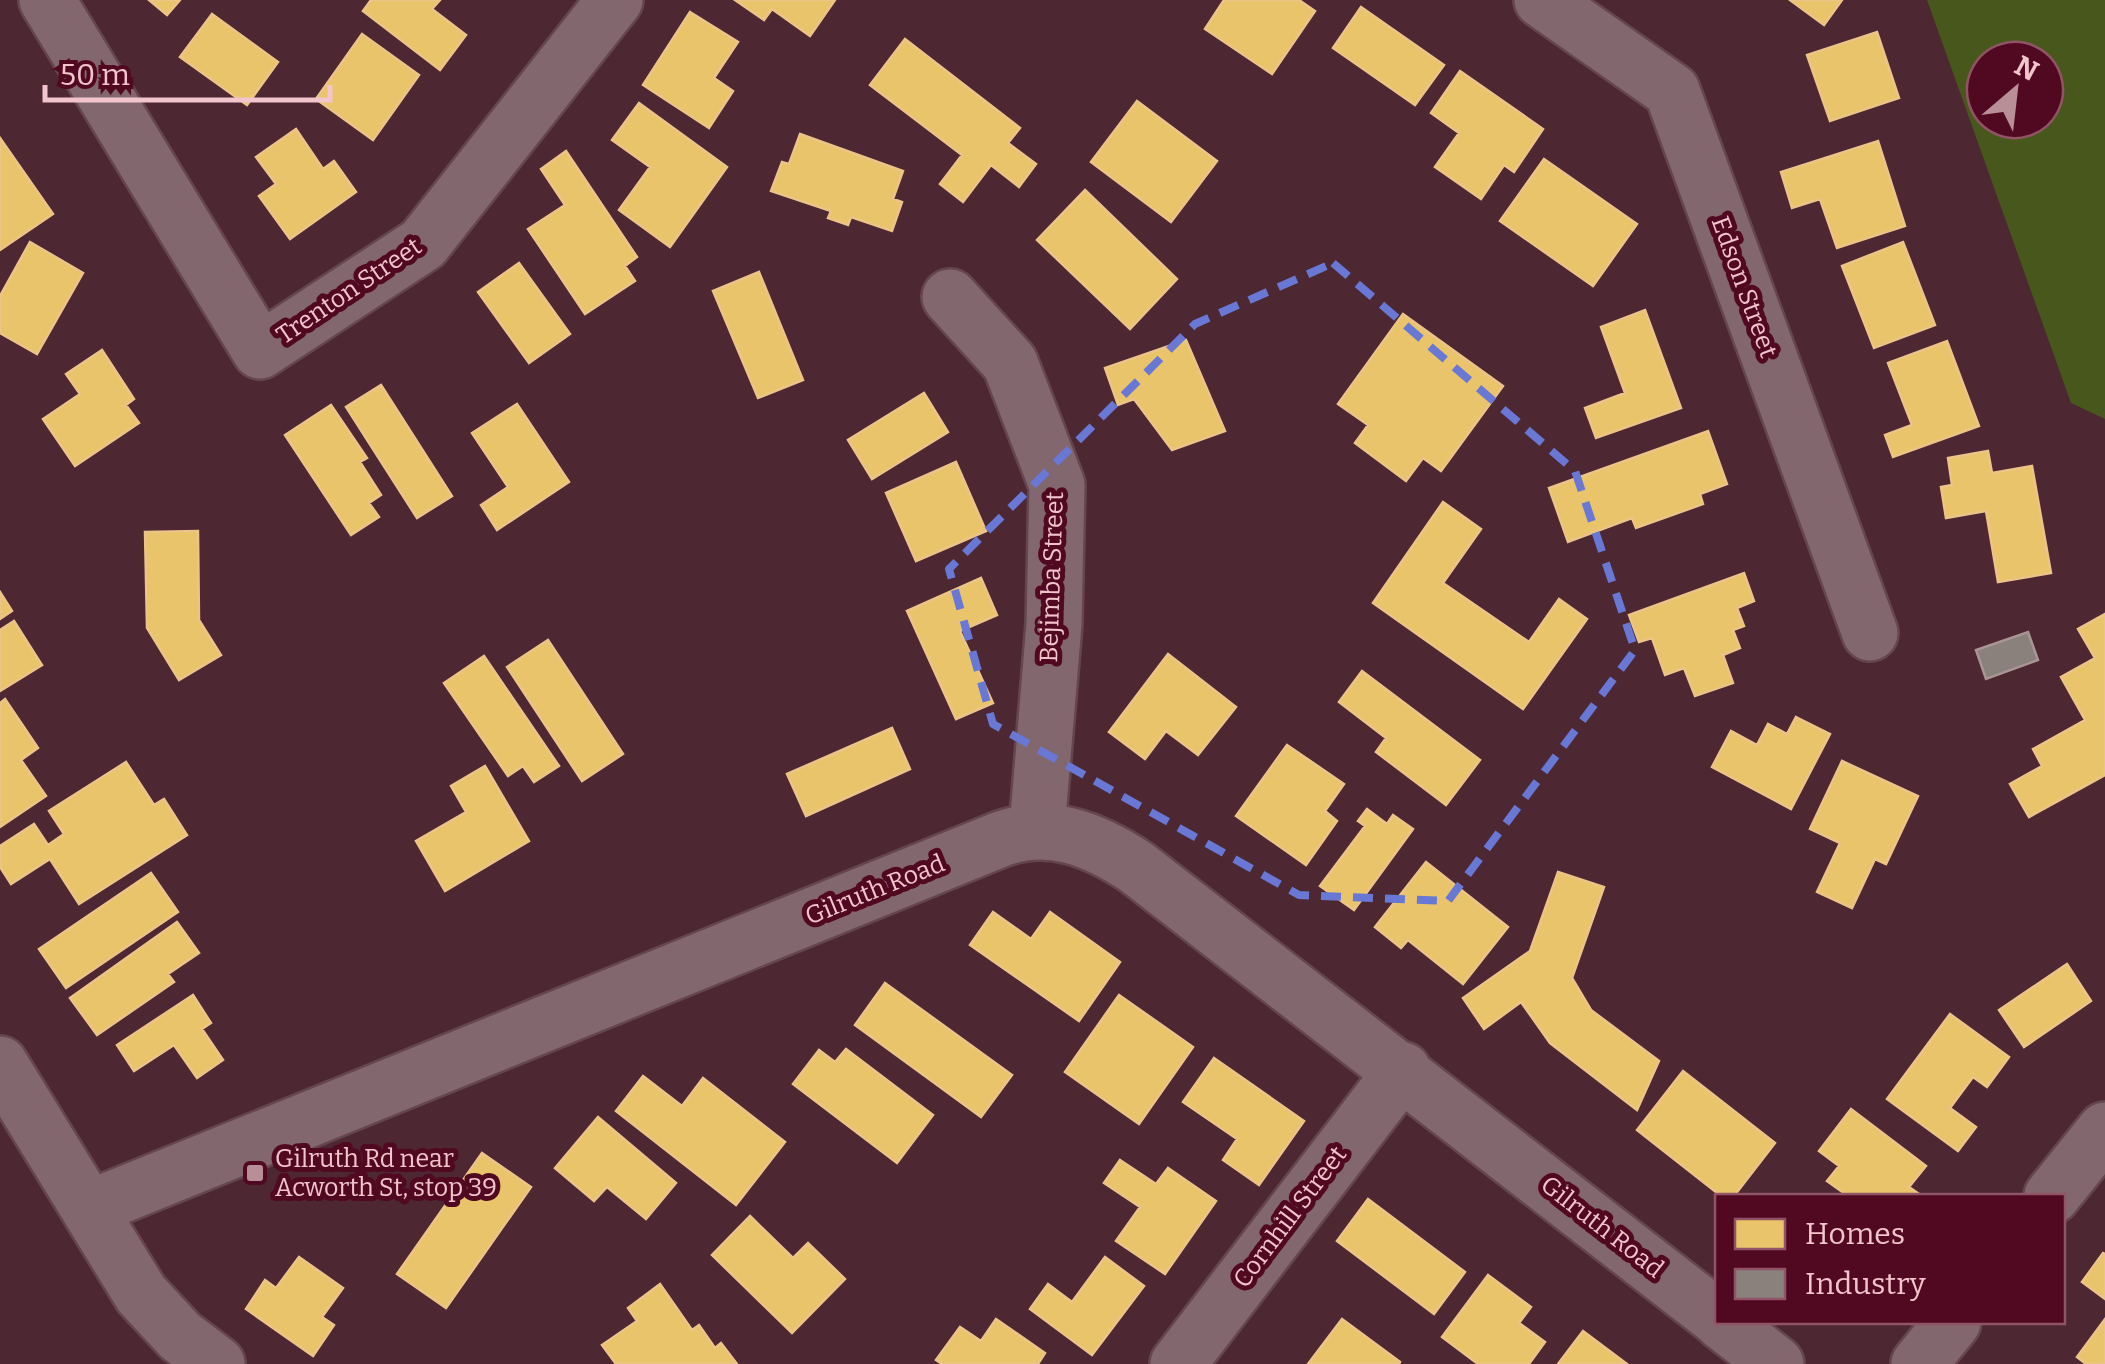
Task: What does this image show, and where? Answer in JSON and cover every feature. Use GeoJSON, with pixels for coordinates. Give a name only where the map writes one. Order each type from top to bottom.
{"type":"FeatureCollection","features":[{"type":"Feature","properties":{"kind":"street","name":"Trenton Street"},"geometry":{"type":"LineString","coordinates":[[47,0],[260,351],[422,244],[615,0]]}},
{"type":"Feature","properties":{"kind":"street","name":"Edson Street"},"geometry":{"type":"LineString","coordinates":[[1542,0],[1672,91],[1870,632]]}},
{"type":"Feature","properties":{"kind":"street","name":"Bejimba Street"},"geometry":{"type":"LineString","coordinates":[[950,297],[1010,363],[1057,485],[1054,624],[1037,829]]}},
{"type":"Feature","properties":{"kind":"street","name":"Gilruth Road"},"geometry":{"type":"LineString","coordinates":[[90,1208],[1002,838],[1037,829],[1115,853],[1403,1070],[1715,1316]]}},
{"type":"Feature","properties":{"kind":"street"},"geometry":{"type":"LineString","coordinates":[[0,1064],[141,1294],[180,1336],[217,1364]]}},
{"type":"Feature","properties":{"kind":"street","name":"Cornhill Street"},"geometry":{"type":"LineString","coordinates":[[1178,1364],[1403,1070]]}},
{"type":"Feature","properties":{"kind":"street"},"geometry":{"type":"LineString","coordinates":[[2054,1194],[2105,1130]]}},
{"type":"Feature","properties":{"kind":"street","name":"Gilruth Road"},"geometry":{"type":"LineString","coordinates":[[1725,1324],[1776,1364]]}},
{"type":"Feature","properties":{"kind":"street"},"geometry":{"type":"LineString","coordinates":[[1920,1364],[1951,1324]]}},
{"type":"Feature","properties":{"kind":"highlighted area"},"geometry":{"type":"Polygon","coordinates":[[[1333,263],[1575,471],[1635,650],[1448,901],[1299,895],[993,724],[949,569],[1195,324],[1333,263]]]}},
{"type":"Feature","properties":{"kind":"green space"},"geometry":{"type":"Polygon","coordinates":[[[1927,0],[2105,0],[2105,419],[2071,403],[1977,140],[2065,140],[2065,40],[1965,40],[1965,106],[1927,0]]]}},
{"type":"Feature","properties":{"kind":"building: Homes"},"geometry":{"type":"Polygon","coordinates":[[[149,0],[180,0],[167,15],[149,0]]]}},
{"type":"Feature","properties":{"kind":"building: Homes"},"geometry":{"type":"Polygon","coordinates":[[[371,0],[440,0],[432,9],[466,35],[440,70],[363,11],[371,0]]]}},
{"type":"Feature","properties":{"kind":"building: Homes"},"geometry":{"type":"Polygon","coordinates":[[[735,0],[835,0],[810,36],[772,9],[764,20],[735,0]]]}},
{"type":"Feature","properties":{"kind":"building: Homes"},"geometry":{"type":"Polygon","coordinates":[[[1224,0],[1299,0],[1315,11],[1272,74],[1205,29],[1224,0]]]}},
{"type":"Feature","properties":{"kind":"building: Homes"},"geometry":{"type":"Polygon","coordinates":[[[1790,0],[1842,0],[1824,25],[1790,0]]]}},
{"type":"Feature","properties":{"kind":"building: Homes"},"geometry":{"type":"Polygon","coordinates":[[[1361,7],[1444,65],[1415,105],[1333,48],[1361,7]]]}},
{"type":"Feature","properties":{"kind":"building: Homes"},"geometry":{"type":"Polygon","coordinates":[[[690,12],[738,42],[714,78],[733,91],[709,128],[643,85],[690,12]]]}},
{"type":"Feature","properties":{"kind":"building: Homes"},"geometry":{"type":"Polygon","coordinates":[[[212,14],[278,62],[247,105],[180,57],[212,14]]]}},
{"type":"Feature","properties":{"kind":"building: Homes"},"geometry":{"type":"Polygon","coordinates":[[[1877,32],[1899,98],[1830,121],[1807,55],[1877,32]]]}},
{"type":"Feature","properties":{"kind":"building: Homes"},"geometry":{"type":"Polygon","coordinates":[[[362,34],[419,75],[373,140],[316,99],[362,34]]]}},
{"type":"Feature","properties":{"kind":"building: Homes"},"geometry":{"type":"Polygon","coordinates":[[[905,39],[1020,128],[1008,143],[1036,164],[1019,187],[991,165],[963,202],[940,184],[962,155],[870,85],[905,39]]]}},
{"type":"Feature","properties":{"kind":"building: Homes"},"geometry":{"type":"Polygon","coordinates":[[[1460,71],[1543,129],[1514,172],[1504,165],[1481,199],[1435,167],[1459,133],[1431,113],[1460,71]]]}},
{"type":"Feature","properties":{"kind":"building: Homes"},"geometry":{"type":"Polygon","coordinates":[[[1137,101],[1217,161],[1171,222],[1091,162],[1137,101]]]}},
{"type":"Feature","properties":{"kind":"building: Homes"},"geometry":{"type":"Polygon","coordinates":[[[639,103],[727,167],[670,247],[619,210],[650,167],[612,140],[639,103]]]}},
{"type":"Feature","properties":{"kind":"building: Homes"},"geometry":{"type":"Polygon","coordinates":[[[296,129],[323,169],[334,161],[356,192],[290,239],[259,196],[276,184],[256,157],[296,129]]]}},
{"type":"Feature","properties":{"kind":"building: Homes"},"geometry":{"type":"Polygon","coordinates":[[[800,134],[903,171],[893,199],[902,202],[892,231],[851,217],[848,225],[828,218],[831,211],[771,191],[782,162],[789,164],[800,134]]]}},
{"type":"Feature","properties":{"kind":"building: Homes"},"geometry":{"type":"Polygon","coordinates":[[[0,138],[53,214],[0,250],[0,138]]]}},
{"type":"Feature","properties":{"kind":"building: Homes"},"geometry":{"type":"Polygon","coordinates":[[[1878,141],[1905,226],[1837,248],[1820,199],[1792,208],[1781,172],[1878,141]]]}},
{"type":"Feature","properties":{"kind":"building: Homes"},"geometry":{"type":"Polygon","coordinates":[[[566,151],[637,257],[625,266],[635,281],[585,314],[528,229],[565,205],[541,169],[566,151]]]}},
{"type":"Feature","properties":{"kind":"building: Homes"},"geometry":{"type":"Polygon","coordinates":[[[1544,159],[1637,224],[1593,286],[1500,221],[1544,159]]]}},
{"type":"Feature","properties":{"kind":"building: Homes"},"geometry":{"type":"Polygon","coordinates":[[[1085,190],[1177,279],[1130,329],[1037,240],[1085,190]]]}},
{"type":"Feature","properties":{"kind":"building: Homes"},"geometry":{"type":"Polygon","coordinates":[[[30,242],[83,273],[37,354],[0,333],[0,296],[30,242]]]}},
{"type":"Feature","properties":{"kind":"building: Homes"},"geometry":{"type":"Polygon","coordinates":[[[1903,242],[1935,325],[1874,348],[1842,266],[1903,242]]]}},
{"type":"Feature","properties":{"kind":"building: Homes"},"geometry":{"type":"Polygon","coordinates":[[[519,263],[570,334],[529,363],[478,292],[519,263]]]}},
{"type":"Feature","properties":{"kind":"building: Homes"},"geometry":{"type":"Polygon","coordinates":[[[759,272],[803,380],[758,398],[713,291],[759,272]]]}},
{"type":"Feature","properties":{"kind":"building: Homes"},"geometry":{"type":"Polygon","coordinates":[[[1645,310],[1681,408],[1596,438],[1585,408],[1625,393],[1601,327],[1645,310]]]}},
{"type":"Feature","properties":{"kind":"building: Homes"},"geometry":{"type":"Polygon","coordinates":[[[1403,314],[1503,386],[1441,471],[1423,458],[1406,481],[1355,443],[1368,425],[1338,404],[1403,314]]]}},
{"type":"Feature","properties":{"kind":"building: Homes"},"geometry":{"type":"Polygon","coordinates":[[[1186,340],[1225,431],[1172,450],[1134,399],[1118,405],[1105,368],[1186,340]]]}},
{"type":"Feature","properties":{"kind":"building: Homes"},"geometry":{"type":"Polygon","coordinates":[[[1947,341],[1979,426],[1893,457],[1885,435],[1912,425],[1888,363],[1947,341]]]}},
{"type":"Feature","properties":{"kind":"building: Homes"},"geometry":{"type":"Polygon","coordinates":[[[102,350],[134,399],[126,405],[139,423],[75,466],[43,419],[80,394],[66,374],[102,350]]]}},
{"type":"Feature","properties":{"kind":"building: Homes"},"geometry":{"type":"Polygon","coordinates":[[[381,385],[452,496],[417,518],[346,407],[381,385]]]}},
{"type":"Feature","properties":{"kind":"building: Homes"},"geometry":{"type":"Polygon","coordinates":[[[924,393],[948,432],[872,479],[848,440],[924,393]]]}},
{"type":"Feature","properties":{"kind":"building: Homes"},"geometry":{"type":"Polygon","coordinates":[[[517,404],[569,482],[497,530],[481,505],[508,487],[472,433],[517,404]]]}},
{"type":"Feature","properties":{"kind":"building: Homes"},"geometry":{"type":"Polygon","coordinates":[[[331,405],[367,458],[360,462],[381,495],[369,503],[379,517],[351,535],[285,435],[331,405]]]}},
{"type":"Feature","properties":{"kind":"building: Homes"},"geometry":{"type":"Polygon","coordinates":[[[1708,431],[1727,484],[1700,494],[1703,504],[1636,528],[1632,518],[1568,542],[1549,488],[1708,431]]]}},
{"type":"Feature","properties":{"kind":"building: Homes"},"geometry":{"type":"Polygon","coordinates":[[[1988,451],[1992,473],[2032,466],[2051,573],[1998,582],[1986,511],[1946,518],[1941,487],[1952,485],[1948,458],[1988,451]]]}},
{"type":"Feature","properties":{"kind":"building: Homes"},"geometry":{"type":"Polygon","coordinates":[[[956,462],[986,531],[916,561],[886,493],[956,462]]]}},
{"type":"Feature","properties":{"kind":"building: Homes"},"geometry":{"type":"Polygon","coordinates":[[[1443,502],[1481,529],[1443,583],[1529,642],[1559,599],[1587,619],[1523,709],[1373,603],[1443,502]]]}},
{"type":"Feature","properties":{"kind":"building: Homes"},"geometry":{"type":"Polygon","coordinates":[[[198,531],[199,620],[221,655],[179,680],[147,628],[145,532],[198,531]]]}},
{"type":"Feature","properties":{"kind":"building: Homes"},"geometry":{"type":"Polygon","coordinates":[[[1744,573],[1754,601],[1737,608],[1744,626],[1733,630],[1740,648],[1723,655],[1733,683],[1695,696],[1684,668],[1665,675],[1652,638],[1639,642],[1629,615],[1744,573]]]}},
{"type":"Feature","properties":{"kind":"building: Homes"},"geometry":{"type":"Polygon","coordinates":[[[981,578],[997,615],[960,631],[993,703],[956,719],[907,611],[981,578]]]}},
{"type":"Feature","properties":{"kind":"building: Homes"},"geometry":{"type":"Polygon","coordinates":[[[0,592],[12,611],[0,619],[0,592]]]}},
{"type":"Feature","properties":{"kind":"building: Homes"},"geometry":{"type":"Polygon","coordinates":[[[2105,614],[2105,775],[2029,817],[2010,784],[2042,766],[2033,749],[2085,720],[2061,677],[2095,658],[2078,629],[2105,614]]]}},
{"type":"Feature","properties":{"kind":"building: Homes"},"geometry":{"type":"Polygon","coordinates":[[[14,621],[42,665],[0,691],[0,630],[14,621]]]}},
{"type":"Feature","properties":{"kind":"building: Homes"},"geometry":{"type":"Polygon","coordinates":[[[548,640],[623,754],[582,781],[507,667],[548,640]]]}},
{"type":"Feature","properties":{"kind":"building: Homes"},"geometry":{"type":"Polygon","coordinates":[[[1168,654],[1236,707],[1198,755],[1166,731],[1145,759],[1109,732],[1168,654]]]}},
{"type":"Feature","properties":{"kind":"building: Homes"},"geometry":{"type":"Polygon","coordinates":[[[484,656],[559,766],[534,782],[523,766],[508,776],[444,683],[484,656]]]}},
{"type":"Feature","properties":{"kind":"building: Homes"},"geometry":{"type":"Polygon","coordinates":[[[1362,671],[1480,760],[1446,805],[1376,752],[1386,738],[1339,702],[1362,671]]]}},
{"type":"Feature","properties":{"kind":"building: Homes"},"geometry":{"type":"Polygon","coordinates":[[[5,699],[38,748],[21,760],[46,796],[0,827],[0,703],[5,699]]]}},
{"type":"Feature","properties":{"kind":"building: Homes"},"geometry":{"type":"Polygon","coordinates":[[[1796,717],[1830,734],[1791,809],[1712,767],[1731,731],[1757,745],[1768,724],[1787,734],[1796,717]]]}},
{"type":"Feature","properties":{"kind":"building: Homes"},"geometry":{"type":"Polygon","coordinates":[[[892,728],[910,769],[806,816],[787,774],[892,728]]]}},
{"type":"Feature","properties":{"kind":"building: Homes"},"geometry":{"type":"Polygon","coordinates":[[[1287,745],[1344,784],[1325,811],[1337,821],[1306,865],[1236,816],[1287,745]]]}},
{"type":"Feature","properties":{"kind":"building: Homes"},"geometry":{"type":"Polygon","coordinates":[[[1842,761],[1918,796],[1886,864],[1875,859],[1852,908],[1817,892],[1840,843],[1810,829],[1842,761]]]}},
{"type":"Feature","properties":{"kind":"building: Homes"},"geometry":{"type":"Polygon","coordinates":[[[126,762],[154,805],[164,799],[187,835],[79,904],[50,859],[11,884],[0,867],[0,846],[34,824],[48,845],[64,834],[49,811],[126,762]]]}},
{"type":"Feature","properties":{"kind":"building: Homes"},"geometry":{"type":"Polygon","coordinates":[[[485,766],[529,841],[445,891],[416,841],[466,812],[451,786],[485,766]]]}},
{"type":"Feature","properties":{"kind":"building: Homes"},"geometry":{"type":"Polygon","coordinates":[[[1367,809],[1387,824],[1393,815],[1413,829],[1354,910],[1320,886],[1365,826],[1358,821],[1367,809]]]}},
{"type":"Feature","properties":{"kind":"building: Homes"},"geometry":{"type":"Polygon","coordinates":[[[1426,862],[1508,927],[1463,984],[1408,940],[1401,948],[1375,927],[1426,862]]]}},
{"type":"Feature","properties":{"kind":"building: Homes"},"geometry":{"type":"Polygon","coordinates":[[[1558,872],[1604,887],[1572,978],[1591,1010],[1659,1061],[1637,1110],[1550,1043],[1521,1002],[1484,1029],[1463,998],[1530,951],[1558,872]]]}},
{"type":"Feature","properties":{"kind":"building: Homes"},"geometry":{"type":"Polygon","coordinates":[[[151,873],[178,912],[66,988],[39,949],[151,873]]]}},
{"type":"Feature","properties":{"kind":"building: Homes"},"geometry":{"type":"Polygon","coordinates":[[[993,912],[1031,939],[1050,912],[1120,962],[1079,1021],[970,945],[993,912]]]}},
{"type":"Feature","properties":{"kind":"building: Homes"},"geometry":{"type":"Polygon","coordinates":[[[177,922],[199,953],[168,974],[174,982],[97,1035],[70,998],[177,922]]]}},
{"type":"Feature","properties":{"kind":"building: Homes"},"geometry":{"type":"Polygon","coordinates":[[[2067,964],[2091,1001],[2024,1047],[1999,1010],[2067,964]]]}},
{"type":"Feature","properties":{"kind":"building: Homes"},"geometry":{"type":"Polygon","coordinates":[[[885,983],[1012,1075],[981,1117],[855,1025],[885,983]]]}},
{"type":"Feature","properties":{"kind":"building: Homes"},"geometry":{"type":"Polygon","coordinates":[[[193,995],[211,1023],[202,1029],[223,1060],[197,1078],[174,1045],[134,1071],[117,1045],[193,995]]]}},
{"type":"Feature","properties":{"kind":"building: Homes"},"geometry":{"type":"Polygon","coordinates":[[[1119,995],[1193,1047],[1139,1124],[1065,1072],[1119,995]]]}},
{"type":"Feature","properties":{"kind":"building: Homes"},"geometry":{"type":"Polygon","coordinates":[[[1950,1014],[2009,1057],[1987,1087],[1973,1077],[1950,1108],[1976,1127],[1958,1151],[1887,1099],[1950,1014]]]}},
{"type":"Feature","properties":{"kind":"building: Homes"},"geometry":{"type":"Polygon","coordinates":[[[846,1049],[933,1115],[897,1163],[793,1084],[819,1050],[835,1062],[846,1049]]]}},
{"type":"Feature","properties":{"kind":"building: Homes"},"geometry":{"type":"Polygon","coordinates":[[[1214,1058],[1304,1121],[1259,1185],[1223,1160],[1237,1139],[1183,1102],[1214,1058]]]}},
{"type":"Feature","properties":{"kind":"building: Homes"},"geometry":{"type":"Polygon","coordinates":[[[1683,1071],[1775,1143],[1736,1194],[1718,1194],[1637,1130],[1683,1071]]]}},
{"type":"Feature","properties":{"kind":"building: Homes"},"geometry":{"type":"Polygon","coordinates":[[[643,1076],[682,1106],[703,1078],[785,1142],[736,1205],[616,1111],[643,1076]]]}},
{"type":"Feature","properties":{"kind":"building: Homes"},"geometry":{"type":"Polygon","coordinates":[[[1851,1109],[1926,1166],[1909,1187],[1919,1194],[1845,1194],[1827,1181],[1839,1166],[1819,1151],[1851,1109]]]}},
{"type":"Feature","properties":{"kind":"building: Homes"},"geometry":{"type":"Polygon","coordinates":[[[598,1117],[676,1183],[646,1219],[607,1187],[594,1201],[555,1168],[598,1117]]]}},
{"type":"Feature","properties":{"kind":"building: Homes"},"geometry":{"type":"Polygon","coordinates":[[[482,1153],[531,1187],[446,1308],[397,1274],[482,1153]]]}},
{"type":"Feature","properties":{"kind":"building: Homes"},"geometry":{"type":"Polygon","coordinates":[[[1120,1160],[1156,1184],[1168,1168],[1216,1201],[1165,1274],[1116,1241],[1140,1207],[1104,1183],[1120,1160]]]}},
{"type":"Feature","properties":{"kind":"building: Homes"},"geometry":{"type":"Polygon","coordinates":[[[1368,1199],[1465,1272],[1434,1314],[1337,1241],[1368,1199]]]}},
{"type":"Feature","properties":{"kind":"building: Homes"},"geometry":{"type":"Polygon","coordinates":[[[750,1216],[793,1258],[808,1243],[845,1279],[792,1333],[712,1255],[750,1216]]]}},
{"type":"Feature","properties":{"kind":"building: Homes"},"geometry":{"type":"Polygon","coordinates":[[[2105,1254],[2105,1299],[2082,1282],[2105,1254]]]}},
{"type":"Feature","properties":{"kind":"building: Homes"},"geometry":{"type":"Polygon","coordinates":[[[299,1257],[343,1288],[322,1317],[334,1325],[313,1356],[246,1309],[265,1280],[276,1288],[299,1257]]]}},
{"type":"Feature","properties":{"kind":"building: Homes"},"geometry":{"type":"Polygon","coordinates":[[[1105,1257],[1144,1286],[1092,1355],[1030,1309],[1048,1284],[1072,1302],[1105,1257]]]}},
{"type":"Feature","properties":{"kind":"building: Homes"},"geometry":{"type":"Polygon","coordinates":[[[1488,1275],[1531,1307],[1519,1323],[1545,1342],[1529,1364],[1478,1364],[1442,1337],[1488,1275]]]}},
{"type":"Feature","properties":{"kind":"building: Homes"},"geometry":{"type":"Polygon","coordinates":[[[660,1284],[692,1330],[699,1325],[715,1348],[721,1343],[737,1364],[616,1364],[602,1345],[637,1321],[628,1308],[660,1284]]]}},
{"type":"Feature","properties":{"kind":"building: Homes"},"geometry":{"type":"Polygon","coordinates":[[[996,1319],[1045,1353],[1038,1364],[942,1364],[936,1360],[960,1327],[981,1341],[996,1319]]]}},
{"type":"Feature","properties":{"kind":"building: Homes"},"geometry":{"type":"Polygon","coordinates":[[[1342,1319],[1400,1362],[1399,1364],[1308,1364],[1342,1319]]]}},
{"type":"Feature","properties":{"kind":"building: Homes"},"geometry":{"type":"Polygon","coordinates":[[[2105,1319],[2105,1364],[2086,1364],[2077,1357],[2105,1319]]]}},
{"type":"Feature","properties":{"kind":"building: Homes"},"geometry":{"type":"Polygon","coordinates":[[[1583,1331],[1627,1364],[1558,1364],[1583,1331]]]}},
{"type":"Feature","properties":{"kind":"building: Industry"},"geometry":{"type":"Polygon","coordinates":[[[2028,632],[2038,660],[1986,679],[1976,650],[2028,632]]]}},
{"type":"Feature","properties":{"kind":"place","name":"Gilruth Rd near Acworth St, stop 39"},"geometry":{"type":"Point","coordinates":[255,1173]}}]}
